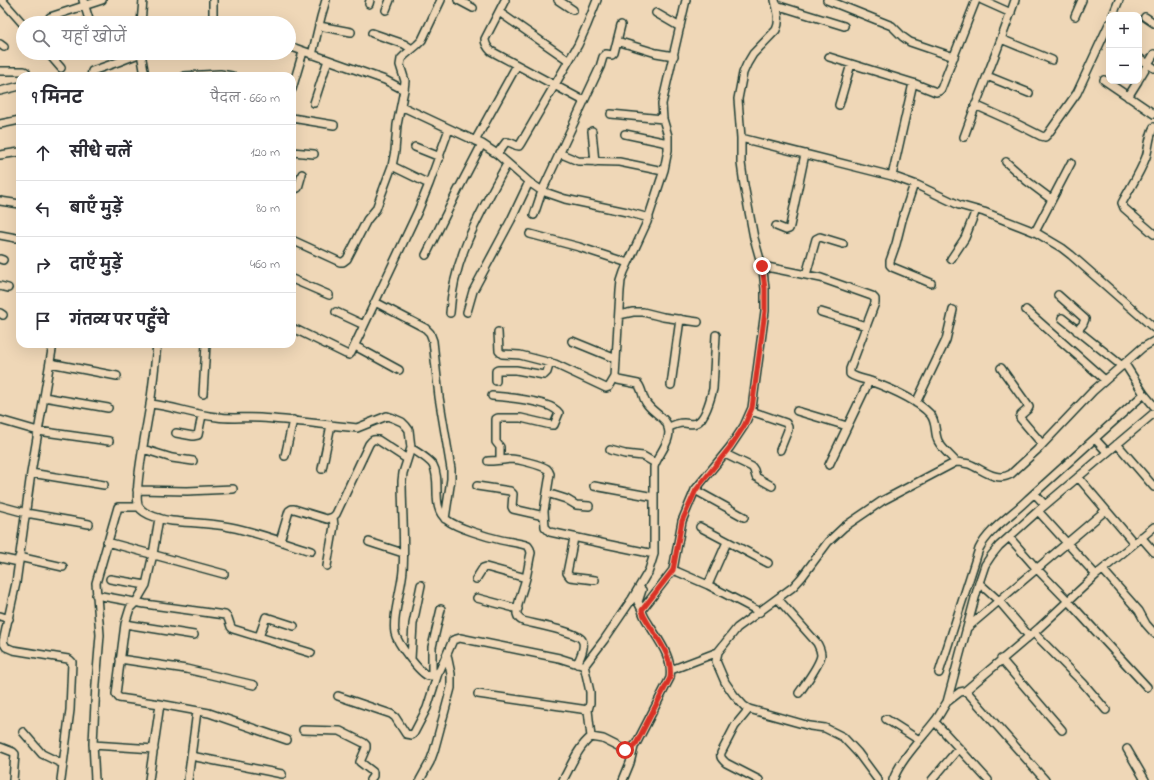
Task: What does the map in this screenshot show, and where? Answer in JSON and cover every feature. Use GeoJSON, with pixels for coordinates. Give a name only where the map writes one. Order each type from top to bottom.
{"type":"FeatureCollection","features":[{"type":"Feature","properties":{"kind":"street"},"geometry":{"type":"LineString","coordinates":[[52,16],[84,3],[102,0]]}},
{"type":"Feature","properties":{"kind":"street"},"geometry":{"type":"LineString","coordinates":[[142,16],[144,0]]}},
{"type":"Feature","properties":{"kind":"street"},"geometry":{"type":"LineString","coordinates":[[213,0],[213,16]]}},
{"type":"Feature","properties":{"kind":"street"},"geometry":{"type":"LineString","coordinates":[[312,55],[326,0]]}},
{"type":"Feature","properties":{"kind":"street"},"geometry":{"type":"LineString","coordinates":[[386,10],[390,0]]}},
{"type":"Feature","properties":{"kind":"street"},"geometry":{"type":"LineString","coordinates":[[296,242],[340,262],[346,261],[367,220],[376,209],[392,166],[397,125],[405,81],[400,65],[401,59],[422,40],[441,0]]}},
{"type":"Feature","properties":{"kind":"street"},"geometry":{"type":"LineString","coordinates":[[458,0],[473,8]]}},
{"type":"Feature","properties":{"kind":"street"},"geometry":{"type":"LineString","coordinates":[[505,0],[485,39],[487,47],[584,101]]}},
{"type":"Feature","properties":{"kind":"street"},"geometry":{"type":"LineString","coordinates":[[558,0],[573,10]]}},
{"type":"Feature","properties":{"kind":"street"},"geometry":{"type":"LineString","coordinates":[[497,154],[506,142],[509,141],[516,146],[521,144],[578,45],[597,0]]}},
{"type":"Feature","properties":{"kind":"street"},"geometry":{"type":"LineString","coordinates":[[498,332],[499,351],[502,354],[520,355],[550,362],[606,388],[609,387],[615,377],[621,281],[649,218],[668,150],[668,136],[663,119],[662,104],[686,0]]}},
{"type":"Feature","properties":{"kind":"street"},"geometry":{"type":"LineString","coordinates":[[827,0],[892,26],[910,42],[954,57]]}},
{"type":"Feature","properties":{"kind":"street"},"geometry":{"type":"LineString","coordinates":[[829,57],[913,83],[936,92],[939,91],[942,89],[976,0]]}},
{"type":"Feature","properties":{"kind":"street"},"geometry":{"type":"LineString","coordinates":[[982,0],[993,2],[1011,13]]}},
{"type":"Feature","properties":{"kind":"street"},"geometry":{"type":"LineString","coordinates":[[964,137],[1016,0]]}},
{"type":"Feature","properties":{"kind":"street"},"geometry":{"type":"LineString","coordinates":[[1075,16],[1082,0]]}},
{"type":"Feature","properties":{"kind":"street"},"geometry":{"type":"LineString","coordinates":[[1114,12],[1119,0]]}},
{"type":"Feature","properties":{"kind":"street"},"geometry":{"type":"LineString","coordinates":[[2,2],[16,17]]}},
{"type":"Feature","properties":{"kind":"street"},"geometry":{"type":"LineString","coordinates":[[775,2],[844,26]]}},
{"type":"Feature","properties":{"kind":"street"},"geometry":{"type":"LineString","coordinates":[[642,610],[673,570],[682,521],[696,490],[725,454],[744,426],[752,408],[765,311],[765,289],[762,266],[754,238],[744,185],[741,163],[738,99],[743,73],[747,64],[753,54],[776,30],[778,25],[779,19],[775,2]]}},
{"type":"Feature","properties":{"kind":"street"},"geometry":{"type":"LineString","coordinates":[[84,3],[88,16]]}},
{"type":"Feature","properties":{"kind":"street"},"geometry":{"type":"LineString","coordinates":[[499,12],[568,60]]}},
{"type":"Feature","properties":{"kind":"street"},"geometry":{"type":"LineString","coordinates":[[656,13],[680,27]]}},
{"type":"Feature","properties":{"kind":"street"},"geometry":{"type":"LineString","coordinates":[[1144,16],[1154,23]]}},
{"type":"Feature","properties":{"kind":"street"},"geometry":{"type":"LineString","coordinates":[[319,26],[351,32]]}},
{"type":"Feature","properties":{"kind":"street"},"geometry":{"type":"LineString","coordinates":[[534,215],[542,191],[600,67],[603,57],[606,54],[613,54],[621,26]]}},
{"type":"Feature","properties":{"kind":"street"},"geometry":{"type":"LineString","coordinates":[[975,105],[1040,136],[1044,136],[1051,130],[1077,93],[1106,30]]}},
{"type":"Feature","properties":{"kind":"street"},"geometry":{"type":"LineString","coordinates":[[372,34],[404,44],[412,49]]}},
{"type":"Feature","properties":{"kind":"street"},"geometry":{"type":"LineString","coordinates":[[1001,39],[1052,60]]}},
{"type":"Feature","properties":{"kind":"street"},"geometry":{"type":"LineString","coordinates":[[617,41],[656,53],[674,56]]}},
{"type":"Feature","properties":{"kind":"street"},"geometry":{"type":"LineString","coordinates":[[296,49],[385,80],[404,90]]}},
{"type":"Feature","properties":{"kind":"street"},"geometry":{"type":"LineString","coordinates":[[296,76],[303,52]]}},
{"type":"Feature","properties":{"kind":"street"},"geometry":{"type":"LineString","coordinates":[[1142,76],[1151,66],[1154,54]]}},
{"type":"Feature","properties":{"kind":"street"},"geometry":{"type":"LineString","coordinates":[[54,60],[61,68]]}},
{"type":"Feature","properties":{"kind":"street"},"geometry":{"type":"LineString","coordinates":[[92,72],[123,60]]}},
{"type":"Feature","properties":{"kind":"street"},"geometry":{"type":"LineString","coordinates":[[142,60],[144,72]]}},
{"type":"Feature","properties":{"kind":"street"},"geometry":{"type":"LineString","coordinates":[[314,103],[328,60]]}},
{"type":"Feature","properties":{"kind":"street"},"geometry":{"type":"LineString","coordinates":[[1142,60],[1151,66]]}},
{"type":"Feature","properties":{"kind":"street"},"geometry":{"type":"LineString","coordinates":[[839,105],[851,64]]}},
{"type":"Feature","properties":{"kind":"street"},"geometry":{"type":"LineString","coordinates":[[426,254],[517,65]]}},
{"type":"Feature","properties":{"kind":"street"},"geometry":{"type":"LineString","coordinates":[[0,71],[26,72]]}},
{"type":"Feature","properties":{"kind":"street"},"geometry":{"type":"LineString","coordinates":[[987,76],[1029,93]]}},
{"type":"Feature","properties":{"kind":"street"},"geometry":{"type":"LineString","coordinates":[[1104,80],[1154,114]]}},
{"type":"Feature","properties":{"kind":"street"},"geometry":{"type":"LineString","coordinates":[[892,176],[913,83]]}},
{"type":"Feature","properties":{"kind":"street"},"geometry":{"type":"LineString","coordinates":[[1128,97],[1136,84]]}},
{"type":"Feature","properties":{"kind":"street"},"geometry":{"type":"LineString","coordinates":[[0,91],[16,87]]}},
{"type":"Feature","properties":{"kind":"street"},"geometry":{"type":"LineString","coordinates":[[401,106],[479,143],[497,154],[507,164],[542,191],[565,199],[649,218]]}},
{"type":"Feature","properties":{"kind":"street"},"geometry":{"type":"LineString","coordinates":[[612,114],[663,119]]}},
{"type":"Feature","properties":{"kind":"street"},"geometry":{"type":"LineString","coordinates":[[296,119],[334,125]]}},
{"type":"Feature","properties":{"kind":"street"},"geometry":{"type":"LineString","coordinates":[[0,124],[16,121]]}},
{"type":"Feature","properties":{"kind":"street"},"geometry":{"type":"LineString","coordinates":[[1154,127],[1145,160],[1122,202],[1124,208],[1154,234]]}},
{"type":"Feature","properties":{"kind":"street"},"geometry":{"type":"LineString","coordinates":[[297,330],[346,354],[351,353],[406,238],[440,157],[450,129]]}},
{"type":"Feature","properties":{"kind":"street"},"geometry":{"type":"LineString","coordinates":[[592,131],[595,162]]}},
{"type":"Feature","properties":{"kind":"street"},"geometry":{"type":"LineString","coordinates":[[626,134],[668,143]]}},
{"type":"Feature","properties":{"kind":"street"},"geometry":{"type":"LineString","coordinates":[[741,138],[892,176],[914,184],[959,205],[984,212],[1034,232],[1067,251],[1154,328]]}},
{"type":"Feature","properties":{"kind":"street"},"geometry":{"type":"LineString","coordinates":[[415,147],[440,157]]}},
{"type":"Feature","properties":{"kind":"street"},"geometry":{"type":"LineString","coordinates":[[296,152],[314,154]]}},
{"type":"Feature","properties":{"kind":"street"},"geometry":{"type":"LineString","coordinates":[[0,155],[16,153]]}},
{"type":"Feature","properties":{"kind":"street"},"geometry":{"type":"LineString","coordinates":[[559,153],[578,161],[619,162],[663,171]]}},
{"type":"Feature","properties":{"kind":"street"},"geometry":{"type":"LineString","coordinates":[[776,226],[786,230],[790,226],[805,154]]}},
{"type":"Feature","properties":{"kind":"street"},"geometry":{"type":"LineString","coordinates":[[1006,162],[1027,181],[1051,199]]}},
{"type":"Feature","properties":{"kind":"street"},"geometry":{"type":"LineString","coordinates":[[1034,232],[1071,163]]}},
{"type":"Feature","properties":{"kind":"street"},"geometry":{"type":"LineString","coordinates":[[450,312],[455,276],[469,235],[507,164]]}},
{"type":"Feature","properties":{"kind":"street"},"geometry":{"type":"LineString","coordinates":[[392,166],[429,184]]}},
{"type":"Feature","properties":{"kind":"street"},"geometry":{"type":"LineString","coordinates":[[296,189],[298,188],[302,174]]}},
{"type":"Feature","properties":{"kind":"street"},"geometry":{"type":"LineString","coordinates":[[467,312],[473,291],[511,220],[529,182]]}},
{"type":"Feature","properties":{"kind":"street"},"geometry":{"type":"LineString","coordinates":[[914,184],[902,220],[890,265],[931,283]]}},
{"type":"Feature","properties":{"kind":"street"},"geometry":{"type":"LineString","coordinates":[[0,200],[16,203]]}},
{"type":"Feature","properties":{"kind":"street"},"geometry":{"type":"LineString","coordinates":[[951,259],[965,238],[976,210]]}},
{"type":"Feature","properties":{"kind":"street"},"geometry":{"type":"LineString","coordinates":[[530,234],[579,247],[628,263]]}},
{"type":"Feature","properties":{"kind":"street"},"geometry":{"type":"LineString","coordinates":[[0,235],[16,238]]}},
{"type":"Feature","properties":{"kind":"street"},"geometry":{"type":"LineString","coordinates":[[806,274],[816,239],[818,237],[844,244]]}},
{"type":"Feature","properties":{"kind":"street"},"geometry":{"type":"LineString","coordinates":[[762,266],[821,278],[872,296],[875,303],[849,372],[850,374],[870,381],[907,398],[930,414],[935,425],[938,440],[956,462]]}},
{"type":"Feature","properties":{"kind":"street"},"geometry":{"type":"LineString","coordinates":[[296,281],[329,295]]}},
{"type":"Feature","properties":{"kind":"street"},"geometry":{"type":"LineString","coordinates":[[0,286],[8,288]]}},
{"type":"Feature","properties":{"kind":"street"},"geometry":{"type":"LineString","coordinates":[[1058,295],[1085,319],[1077,331]]}},
{"type":"Feature","properties":{"kind":"street"},"geometry":{"type":"LineString","coordinates":[[375,302],[425,328],[430,333],[433,341],[439,397],[451,469],[445,519]]}},
{"type":"Feature","properties":{"kind":"street"},"geometry":{"type":"LineString","coordinates":[[916,403],[946,340],[953,310]]}},
{"type":"Feature","properties":{"kind":"street"},"geometry":{"type":"LineString","coordinates":[[1026,310],[1105,380]]}},
{"type":"Feature","properties":{"kind":"street"},"geometry":{"type":"LineString","coordinates":[[336,312],[364,325]]}},
{"type":"Feature","properties":{"kind":"street"},"geometry":{"type":"LineString","coordinates":[[619,316],[638,312],[698,322]]}},
{"type":"Feature","properties":{"kind":"street"},"geometry":{"type":"LineString","coordinates":[[821,312],[866,326]]}},
{"type":"Feature","properties":{"kind":"street"},"geometry":{"type":"LineString","coordinates":[[1062,318],[1077,331],[1124,365],[1154,406]]}},
{"type":"Feature","properties":{"kind":"street"},"geometry":{"type":"LineString","coordinates":[[671,385],[680,319]]}},
{"type":"Feature","properties":{"kind":"street"},"geometry":{"type":"LineString","coordinates":[[668,428],[682,423],[696,424],[704,414],[713,389],[716,336]]}},
{"type":"Feature","properties":{"kind":"street"},"geometry":{"type":"LineString","coordinates":[[878,780],[858,753],[843,737],[825,728],[810,726],[749,709],[740,702],[725,682],[716,661],[718,652],[737,628],[793,587],[828,542],[844,527],[882,501],[956,462],[970,464],[994,476],[1007,477],[1042,444],[1093,391],[1142,348],[1154,340]]}},
{"type":"Feature","properties":{"kind":"street"},"geometry":{"type":"LineString","coordinates":[[572,341],[616,359]]}},
{"type":"Feature","properties":{"kind":"street"},"geometry":{"type":"LineString","coordinates":[[355,346],[399,370]]}},
{"type":"Feature","properties":{"kind":"street"},"geometry":{"type":"LineString","coordinates":[[52,348],[31,473],[19,560],[9,619],[3,642],[6,647],[13,650],[68,659],[72,662],[70,710],[61,780]]}},
{"type":"Feature","properties":{"kind":"street"},"geometry":{"type":"LineString","coordinates":[[156,348],[150,404],[137,490],[137,503],[142,511],[167,520],[230,527],[311,551]]}},
{"type":"Feature","properties":{"kind":"street"},"geometry":{"type":"LineString","coordinates":[[203,394],[206,348]]}},
{"type":"Feature","properties":{"kind":"street"},"geometry":{"type":"LineString","coordinates":[[496,381],[496,371],[498,370],[516,370],[544,375],[546,374],[550,362]]}},
{"type":"Feature","properties":{"kind":"street"},"geometry":{"type":"LineString","coordinates":[[50,363],[117,376]]}},
{"type":"Feature","properties":{"kind":"street"},"geometry":{"type":"LineString","coordinates":[[1001,368],[1029,407],[1020,418],[1042,444]]}},
{"type":"Feature","properties":{"kind":"street"},"geometry":{"type":"LineString","coordinates":[[563,780],[580,749],[591,737],[603,739],[625,750],[628,750],[634,746],[670,678],[671,670],[666,651],[644,617],[638,602],[638,598],[654,554],[654,473],[656,463],[667,442],[669,435],[668,428],[664,420],[647,404],[638,384],[618,380],[615,377]]}},
{"type":"Feature","properties":{"kind":"street"},"geometry":{"type":"LineString","coordinates":[[829,465],[870,381]]}},
{"type":"Feature","properties":{"kind":"street"},"geometry":{"type":"LineString","coordinates":[[939,673],[979,549],[983,541],[990,533],[1040,499],[1078,477],[1101,446],[1144,394]]}},
{"type":"Feature","properties":{"kind":"street"},"geometry":{"type":"LineString","coordinates":[[492,396],[523,399],[556,409],[559,413],[554,425],[521,418],[496,419],[496,442],[500,447],[500,460]]}},
{"type":"Feature","properties":{"kind":"street"},"geometry":{"type":"LineString","coordinates":[[44,397],[108,408]]}},
{"type":"Feature","properties":{"kind":"street"},"geometry":{"type":"LineString","coordinates":[[150,404],[176,408],[202,415],[227,418],[293,420],[357,428],[387,416],[402,422],[409,430],[411,448],[402,481],[402,582],[394,621],[395,633],[403,650],[423,672],[430,676],[435,675]]}},
{"type":"Feature","properties":{"kind":"street"},"geometry":{"type":"LineString","coordinates":[[751,411],[786,423],[788,430],[780,450]]}},
{"type":"Feature","properties":{"kind":"street"},"geometry":{"type":"LineString","coordinates":[[797,411],[847,426]]}},
{"type":"Feature","properties":{"kind":"street"},"geometry":{"type":"LineString","coordinates":[[893,780],[906,757],[935,722],[947,702],[960,649],[979,583],[991,556],[999,546],[1038,511],[1040,499],[1101,446],[1117,444],[1154,413]]}},
{"type":"Feature","properties":{"kind":"street"},"geometry":{"type":"LineString","coordinates":[[176,433],[194,436],[198,435],[202,415]]}},
{"type":"Feature","properties":{"kind":"street"},"geometry":{"type":"LineString","coordinates":[[0,420],[38,431],[109,441]]}},
{"type":"Feature","properties":{"kind":"street"},"geometry":{"type":"LineString","coordinates":[[285,456],[293,420]]}},
{"type":"Feature","properties":{"kind":"street"},"geometry":{"type":"LineString","coordinates":[[322,469],[331,425]]}},
{"type":"Feature","properties":{"kind":"street"},"geometry":{"type":"LineString","coordinates":[[280,542],[289,512],[292,509],[327,519],[333,517],[338,510],[372,440],[378,440],[408,459]]}},
{"type":"Feature","properties":{"kind":"street"},"geometry":{"type":"LineString","coordinates":[[1117,444],[1154,487]]}},
{"type":"Feature","properties":{"kind":"street"},"geometry":{"type":"LineString","coordinates":[[411,448],[430,461],[433,466],[439,508],[445,519],[456,526],[501,540],[528,546],[530,549],[531,553],[517,614],[523,622],[572,633],[581,638],[583,642],[581,665],[590,692],[590,703],[588,710],[591,737]]}},
{"type":"Feature","properties":{"kind":"street"},"geometry":{"type":"LineString","coordinates":[[143,449],[172,458],[193,461]]}},
{"type":"Feature","properties":{"kind":"street"},"geometry":{"type":"LineString","coordinates":[[610,450],[625,454],[643,456],[656,463]]}},
{"type":"Feature","properties":{"kind":"street"},"geometry":{"type":"LineString","coordinates":[[725,454],[752,467],[756,477],[772,486]]}},
{"type":"Feature","properties":{"kind":"street"},"geometry":{"type":"LineString","coordinates":[[488,461],[520,460],[547,469],[550,474],[544,516],[545,527],[550,532],[654,554]]}},
{"type":"Feature","properties":{"kind":"street"},"geometry":{"type":"LineString","coordinates":[[31,473],[104,484]]}},
{"type":"Feature","properties":{"kind":"street"},"geometry":{"type":"LineString","coordinates":[[1078,477],[1134,543]]}},
{"type":"Feature","properties":{"kind":"street"},"geometry":{"type":"LineString","coordinates":[[476,486],[510,491],[513,494],[513,509],[544,516]]}},
{"type":"Feature","properties":{"kind":"street"},"geometry":{"type":"LineString","coordinates":[[594,486],[654,497]]}},
{"type":"Feature","properties":{"kind":"street"},"geometry":{"type":"LineString","coordinates":[[137,490],[187,491],[233,489]]}},
{"type":"Feature","properties":{"kind":"street"},"geometry":{"type":"LineString","coordinates":[[696,490],[744,517]]}},
{"type":"Feature","properties":{"kind":"street"},"geometry":{"type":"LineString","coordinates":[[547,493],[566,499],[576,505],[589,506]]}},
{"type":"Feature","properties":{"kind":"street"},"geometry":{"type":"LineString","coordinates":[[0,506],[26,513],[89,524]]}},
{"type":"Feature","properties":{"kind":"street"},"geometry":{"type":"LineString","coordinates":[[95,780],[93,745],[100,643],[96,583],[118,507],[139,507]]}},
{"type":"Feature","properties":{"kind":"street"},"geometry":{"type":"LineString","coordinates":[[967,628],[1106,510]]}},
{"type":"Feature","properties":{"kind":"street"},"geometry":{"type":"LineString","coordinates":[[1038,511],[1096,575]]}},
{"type":"Feature","properties":{"kind":"street"},"geometry":{"type":"LineString","coordinates":[[327,566],[334,526],[333,517]]}},
{"type":"Feature","properties":{"kind":"street"},"geometry":{"type":"LineString","coordinates":[[159,518],[146,585],[136,602],[130,608],[125,624],[115,691],[117,696],[119,698],[197,711],[224,718],[287,740]]}},
{"type":"Feature","properties":{"kind":"street"},"geometry":{"type":"LineString","coordinates":[[700,527],[768,564]]}},
{"type":"Feature","properties":{"kind":"street"},"geometry":{"type":"LineString","coordinates":[[947,702],[960,692],[965,691],[1096,575],[1154,527]]}},
{"type":"Feature","properties":{"kind":"street"},"geometry":{"type":"LineString","coordinates":[[1009,537],[1147,687]]}},
{"type":"Feature","properties":{"kind":"street"},"geometry":{"type":"LineString","coordinates":[[1141,537],[1154,552]]}},
{"type":"Feature","properties":{"kind":"street"},"geometry":{"type":"LineString","coordinates":[[574,538],[567,573],[570,577],[595,580]]}},
{"type":"Feature","properties":{"kind":"street"},"geometry":{"type":"LineString","coordinates":[[107,542],[224,574]]}},
{"type":"Feature","properties":{"kind":"street"},"geometry":{"type":"LineString","coordinates":[[369,542],[403,553]]}},
{"type":"Feature","properties":{"kind":"street"},"geometry":{"type":"LineString","coordinates":[[708,585],[727,542]]}},
{"type":"Feature","properties":{"kind":"street"},"geometry":{"type":"LineString","coordinates":[[0,558],[63,567]]}},
{"type":"Feature","properties":{"kind":"street"},"geometry":{"type":"LineString","coordinates":[[476,579],[481,570],[486,567],[526,578]]}},
{"type":"Feature","properties":{"kind":"street"},"geometry":{"type":"LineString","coordinates":[[581,665],[604,640],[630,603],[649,570]]}},
{"type":"Feature","properties":{"kind":"street"},"geometry":{"type":"LineString","coordinates":[[673,570],[708,585],[760,612]]}},
{"type":"Feature","properties":{"kind":"street"},"geometry":{"type":"LineString","coordinates":[[1103,570],[1139,612],[1146,624],[1154,633]]}},
{"type":"Feature","properties":{"kind":"street"},"geometry":{"type":"LineString","coordinates":[[110,579],[146,585]]}},
{"type":"Feature","properties":{"kind":"street"},"geometry":{"type":"LineString","coordinates":[[979,583],[1084,684],[1106,710]]}},
{"type":"Feature","properties":{"kind":"street"},"geometry":{"type":"LineString","coordinates":[[412,659],[413,624],[421,585]]}},
{"type":"Feature","properties":{"kind":"street"},"geometry":{"type":"LineString","coordinates":[[96,595],[225,615],[233,629],[311,653]]}},
{"type":"Feature","properties":{"kind":"street"},"geometry":{"type":"LineString","coordinates":[[477,598],[518,609]]}},
{"type":"Feature","properties":{"kind":"street"},"geometry":{"type":"LineString","coordinates":[[778,599],[817,643],[821,650],[821,656],[818,663],[799,693]]}},
{"type":"Feature","properties":{"kind":"street"},"geometry":{"type":"LineString","coordinates":[[435,675],[432,647],[441,609]]}},
{"type":"Feature","properties":{"kind":"street"},"geometry":{"type":"LineString","coordinates":[[0,616],[9,619]]}},
{"type":"Feature","properties":{"kind":"street"},"geometry":{"type":"LineString","coordinates":[[259,637],[266,617],[294,626]]}},
{"type":"Feature","properties":{"kind":"street"},"geometry":{"type":"LineString","coordinates":[[125,624],[194,636]]}},
{"type":"Feature","properties":{"kind":"street"},"geometry":{"type":"LineString","coordinates":[[338,696],[391,714],[395,717],[406,734],[412,735],[427,708],[435,675],[447,655],[453,640],[460,638],[559,658],[581,665]]}},
{"type":"Feature","properties":{"kind":"street"},"geometry":{"type":"LineString","coordinates":[[671,670],[718,652]]}},
{"type":"Feature","properties":{"kind":"street"},"geometry":{"type":"LineString","coordinates":[[420,780],[434,751],[451,688],[451,674],[447,655]]}},
{"type":"Feature","properties":{"kind":"street"},"geometry":{"type":"LineString","coordinates":[[120,659],[186,669],[254,685]]}},
{"type":"Feature","properties":{"kind":"street"},"geometry":{"type":"LineString","coordinates":[[1001,660],[1062,730]]}},
{"type":"Feature","properties":{"kind":"street"},"geometry":{"type":"LineString","coordinates":[[965,691],[1045,780]]}},
{"type":"Feature","properties":{"kind":"street"},"geometry":{"type":"LineString","coordinates":[[478,694],[588,710]]}},
{"type":"Feature","properties":{"kind":"street"},"geometry":{"type":"LineString","coordinates":[[149,780],[160,704]]}},
{"type":"Feature","properties":{"kind":"street"},"geometry":{"type":"LineString","coordinates":[[749,709],[735,726],[721,752],[720,757],[722,760],[759,780]]}},
{"type":"Feature","properties":{"kind":"street"},"geometry":{"type":"LineString","coordinates":[[188,780],[197,711]]}},
{"type":"Feature","properties":{"kind":"street"},"geometry":{"type":"LineString","coordinates":[[886,719],[919,740]]}},
{"type":"Feature","properties":{"kind":"street"},"geometry":{"type":"LineString","coordinates":[[935,722],[988,780]]}},
{"type":"Feature","properties":{"kind":"street"},"geometry":{"type":"LineString","coordinates":[[303,730],[340,731],[364,743],[366,748],[360,762],[373,772],[373,776],[370,780]]}},
{"type":"Feature","properties":{"kind":"street"},"geometry":{"type":"LineString","coordinates":[[23,732],[42,754],[63,764]]}},
{"type":"Feature","properties":{"kind":"street"},"geometry":{"type":"LineString","coordinates":[[93,745],[154,749]]}},
{"type":"Feature","properties":{"kind":"street"},"geometry":{"type":"LineString","coordinates":[[623,780],[630,763],[634,746]]}},
{"type":"Feature","properties":{"kind":"street"},"geometry":{"type":"LineString","coordinates":[[0,747],[15,754],[13,780]]}},
{"type":"Feature","properties":{"kind":"street"},"geometry":{"type":"LineString","coordinates":[[935,779],[959,748]]}},
{"type":"Feature","properties":{"kind":"street"},"geometry":{"type":"LineString","coordinates":[[1127,749],[1145,780]]}},
{"type":"Feature","properties":{"kind":"street"},"geometry":{"type":"LineString","coordinates":[[191,756],[282,774]]}},
{"type":"Feature","properties":{"kind":"route"},"geometry":{"type":"LineString","coordinates":[[625,750],[631,749],[636,744],[670,678],[671,670],[666,651],[644,617],[642,610],[673,570],[682,521],[696,490],[730,447],[744,426],[752,408],[766,299],[762,266]]}}]}
